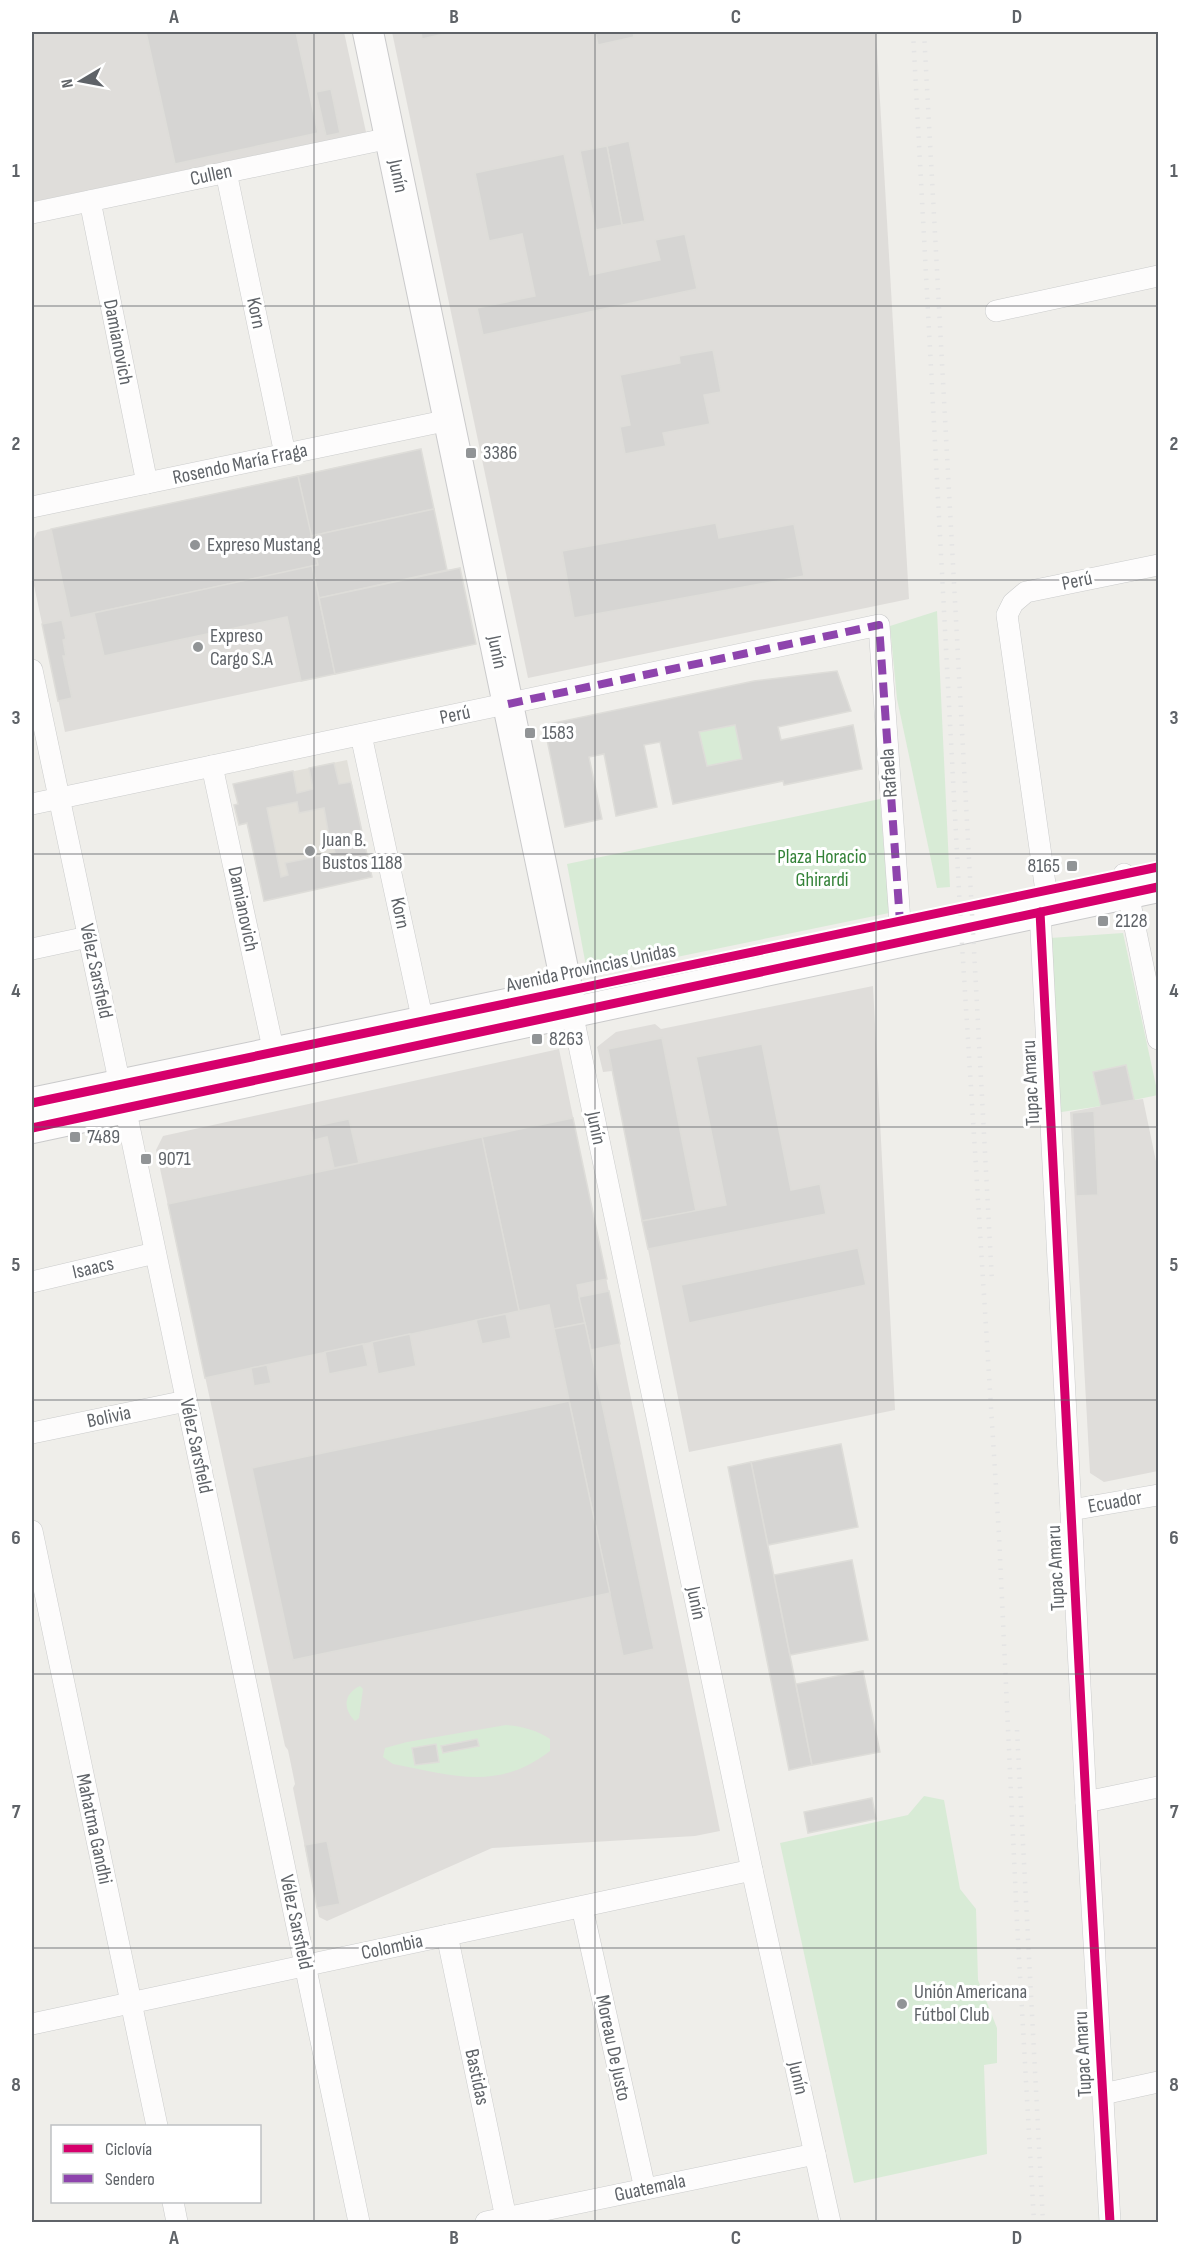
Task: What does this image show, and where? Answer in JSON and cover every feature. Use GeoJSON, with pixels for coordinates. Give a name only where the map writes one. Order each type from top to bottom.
{"type":"FeatureCollection","features":[{"type":"Feature","properties":{"kind":"main road","name":"Junín"},"geometry":{"type":"LineString","coordinates":[[368,32],[570,1002]]}},
{"type":"Feature","properties":{"kind":"main road","name":"Avenida Provincias Unidas"},"geometry":{"type":"LineString","coordinates":[[32,1103],[122,1096],[1126,884],[1158,867]]}},
{"type":"Feature","properties":{"kind":"main road","name":"Avenida Provincias Unidas"},"geometry":{"type":"LineString","coordinates":[[1126,884],[1158,887]]}},
{"type":"Feature","properties":{"kind":"main road","name":"Avenida Provincias Unidas"},"geometry":{"type":"LineString","coordinates":[[32,1128],[122,1096],[274,1053],[423,1022],[570,1002],[900,922],[1043,902]]}},
{"type":"Feature","properties":{"kind":"street","name":"Cullen"},"geometry":{"type":"LineString","coordinates":[[32,213],[390,138]]}},
{"type":"Feature","properties":{"kind":"street","name":"Korn"},"geometry":{"type":"LineString","coordinates":[[226,172],[285,454]]}},
{"type":"Feature","properties":{"kind":"street","name":"Damianovich"},"geometry":{"type":"LineString","coordinates":[[90,201],[147,483]]}},
{"type":"Feature","properties":{"kind":"street"},"geometry":{"type":"LineString","coordinates":[[996,311],[1158,276]]}},
{"type":"Feature","properties":{"kind":"street","name":"Rosendo María Fraga"},"geometry":{"type":"LineString","coordinates":[[32,507],[449,420]]}},
{"type":"Feature","properties":{"kind":"street","name":"Perú"},"geometry":{"type":"LineString","coordinates":[[1007,615],[1013,603],[1026,592],[1158,565]]}},
{"type":"Feature","properties":{"kind":"street","name":"Tupac Amaru"},"geometry":{"type":"LineString","coordinates":[[1007,615],[1043,902],[1071,1510],[1110,2223]]}},
{"type":"Feature","properties":{"kind":"street","name":"Perú"},"geometry":{"type":"LineString","coordinates":[[32,804],[879,625]]}},
{"type":"Feature","properties":{"kind":"street","name":"Rafaela"},"geometry":{"type":"LineString","coordinates":[[879,625],[900,922]]}},
{"type":"Feature","properties":{"kind":"street","name":"Vélez Sarsfield"},"geometry":{"type":"LineString","coordinates":[[32,670],[359,2223]]}},
{"type":"Feature","properties":{"kind":"street","name":"Korn"},"geometry":{"type":"LineString","coordinates":[[361,735],[423,1022]]}},
{"type":"Feature","properties":{"kind":"street","name":"Damianovich"},"geometry":{"type":"LineString","coordinates":[[213,766],[274,1053]]}},
{"type":"Feature","properties":{"kind":"street"},"geometry":{"type":"LineString","coordinates":[[1126,884],[1158,1039]]}},
{"type":"Feature","properties":{"kind":"street"},"geometry":{"type":"LineString","coordinates":[[32,949],[88,937]]}},
{"type":"Feature","properties":{"kind":"street","name":"Junín"},"geometry":{"type":"LineString","coordinates":[[570,1002],[752,1870],[830,2223]]}},
{"type":"Feature","properties":{"kind":"street","name":"Isaacs"},"geometry":{"type":"LineString","coordinates":[[32,1282],[155,1253]]}},
{"type":"Feature","properties":{"kind":"street","name":"Bolivia"},"geometry":{"type":"LineString","coordinates":[[32,1433],[186,1401]]}},
{"type":"Feature","properties":{"kind":"street","name":"Ecuador"},"geometry":{"type":"LineString","coordinates":[[1071,1510],[1158,1495]]}},
{"type":"Feature","properties":{"kind":"street","name":"Mahatma Gandhi"},"geometry":{"type":"LineString","coordinates":[[32,1531],[157,2125]]}},
{"type":"Feature","properties":{"kind":"street"},"geometry":{"type":"LineString","coordinates":[[1086,1802],[1158,1787]]}},
{"type":"Feature","properties":{"kind":"street","name":"Colombia"},"geometry":{"type":"LineString","coordinates":[[32,2024],[752,1870]]}},
{"type":"Feature","properties":{"kind":"street","name":"Moreau De Justo"},"geometry":{"type":"LineString","coordinates":[[582,1907],[645,2189]]}},
{"type":"Feature","properties":{"kind":"street","name":"Bastidas"},"geometry":{"type":"LineString","coordinates":[[447,1935],[496,2220]]}},
{"type":"Feature","properties":{"kind":"street"},"geometry":{"type":"LineString","coordinates":[[1103,2094],[1158,2082]]}},
{"type":"Feature","properties":{"kind":"street","name":"Guatemala"},"geometry":{"type":"LineString","coordinates":[[496,2220],[815,2154]]}},
{"type":"Feature","properties":{"kind":"street"},"geometry":{"type":"LineString","coordinates":[[173,2203],[177,2223]]}},
{"type":"Feature","properties":{"kind":"shaded area"},"geometry":{"type":"Polygon","coordinates":[[[32,32],[344,32],[366,132],[32,202],[32,32]]]}},
{"type":"Feature","properties":{"kind":"shaded area"},"geometry":{"type":"Polygon","coordinates":[[[392,32],[876,32],[909,599],[528,678],[392,32]]]}},
{"type":"Feature","properties":{"kind":"shaded area"},"geometry":{"type":"Polygon","coordinates":[[[421,449],[447,570],[460,568],[476,644],[65,732],[32,576],[32,543],[37,532],[421,449]]]}},
{"type":"Feature","properties":{"kind":"shaded area","name":"Juan B. Bustos 1188"},"geometry":{"type":"Polygon","coordinates":[[[347,760],[372,877],[264,901],[247,824],[239,825],[234,805],[238,804],[233,784],[347,760]]]}},
{"type":"Feature","properties":{"kind":"shaded area"},"geometry":{"type":"Polygon","coordinates":[[[873,986],[895,1410],[689,1452],[612,1071],[603,1072],[597,1047],[616,1032],[655,1024],[661,1029],[873,986]]]}},
{"type":"Feature","properties":{"kind":"shaded area"},"geometry":{"type":"Polygon","coordinates":[[[559,1049],[720,1831],[695,1836],[492,1848],[327,1921],[319,1917],[293,1788],[295,1784],[288,1750],[285,1746],[156,1150],[163,1136],[559,1049]]]}},
{"type":"Feature","properties":{"kind":"shaded area"},"geometry":{"type":"Polygon","coordinates":[[[1126,1065],[1134,1100],[1143,1099],[1158,1171],[1158,1471],[1104,1482],[1090,1473],[1070,1112],[1101,1106],[1093,1072],[1126,1065]]]}},
{"type":"Feature","properties":{"kind":"green space"},"geometry":{"type":"Polygon","coordinates":[[[937,611],[950,887],[937,888],[897,699],[890,626],[937,611]]]}},
{"type":"Feature","properties":{"kind":"green space"},"geometry":{"type":"Polygon","coordinates":[[[735,725],[742,759],[707,766],[699,732],[735,725]]]}},
{"type":"Feature","properties":{"kind":"green space","name":"Plaza Horacio Ghirardi"},"geometry":{"type":"Polygon","coordinates":[[[880,799],[889,913],[604,972],[586,966],[567,864],[880,799]]]}},
{"type":"Feature","properties":{"kind":"green space"},"geometry":{"type":"Polygon","coordinates":[[[1123,933],[1158,1095],[1134,1100],[1126,1065],[1094,1072],[1101,1106],[1055,1113],[1050,938],[1123,933]]]}},
{"type":"Feature","properties":{"kind":"green space"},"geometry":{"type":"Polygon","coordinates":[[[360,1686],[363,1689],[359,1718],[355,1721],[348,1712],[347,1702],[350,1693],[360,1686]]]}},
{"type":"Feature","properties":{"kind":"green space"},"geometry":{"type":"Polygon","coordinates":[[[506,1725],[529,1729],[545,1736],[550,1739],[550,1751],[512,1772],[474,1777],[455,1776],[393,1764],[383,1757],[385,1748],[407,1742],[506,1725]]]}},
{"type":"Feature","properties":{"kind":"green space","name":"Unión Americana Fútbol Club"},"geometry":{"type":"Polygon","coordinates":[[[924,1796],[944,1800],[960,1889],[976,1909],[978,1980],[997,2028],[997,2063],[984,2065],[987,2154],[854,2183],[780,1843],[908,1815],[924,1796]]]}},
{"type":"Feature","properties":{"kind":"building"},"geometry":{"type":"Polygon","coordinates":[[[146,32],[296,32],[318,133],[175,164],[146,32]]]}},
{"type":"Feature","properties":{"kind":"building"},"geometry":{"type":"Polygon","coordinates":[[[421,32],[443,32],[444,34],[422,39],[421,32]]]}},
{"type":"Feature","properties":{"kind":"building"},"geometry":{"type":"Polygon","coordinates":[[[595,32],[633,32],[634,37],[598,45],[595,32]]]}},
{"type":"Feature","properties":{"kind":"building"},"geometry":{"type":"Polygon","coordinates":[[[331,89],[340,133],[326,136],[316,92],[331,89]]]}},
{"type":"Feature","properties":{"kind":"building"},"geometry":{"type":"Polygon","coordinates":[[[629,141],[645,221],[622,225],[607,146],[629,141]]]}},
{"type":"Feature","properties":{"kind":"building"},"geometry":{"type":"Polygon","coordinates":[[[607,146],[622,225],[596,230],[580,151],[607,146]]]}},
{"type":"Feature","properties":{"kind":"building"},"geometry":{"type":"Polygon","coordinates":[[[564,154],[590,275],[660,260],[655,240],[685,234],[697,289],[483,335],[477,308],[535,296],[522,234],[489,241],[475,173],[564,154]]]}},
{"type":"Feature","properties":{"kind":"building"},"geometry":{"type":"Polygon","coordinates":[[[713,350],[721,392],[704,395],[710,424],[663,433],[666,446],[625,454],[620,427],[630,425],[620,375],[680,363],[679,356],[713,350]]]}},
{"type":"Feature","properties":{"kind":"building"},"geometry":{"type":"Polygon","coordinates":[[[421,449],[434,509],[311,536],[298,476],[421,449]]]}},
{"type":"Feature","properties":{"kind":"building"},"geometry":{"type":"Polygon","coordinates":[[[298,476],[318,565],[70,618],[51,529],[298,476]]]}},
{"type":"Feature","properties":{"kind":"building"},"geometry":{"type":"Polygon","coordinates":[[[434,509],[447,570],[319,598],[312,566],[318,565],[311,536],[434,509]]]}},
{"type":"Feature","properties":{"kind":"building"},"geometry":{"type":"Polygon","coordinates":[[[716,523],[719,538],[794,524],[804,576],[574,618],[562,551],[716,523]]]}},
{"type":"Feature","properties":{"kind":"building"},"geometry":{"type":"Polygon","coordinates":[[[312,566],[335,674],[301,681],[287,617],[104,656],[94,613],[312,566]]]}},
{"type":"Feature","properties":{"kind":"building"},"geometry":{"type":"Polygon","coordinates":[[[460,568],[476,644],[335,674],[319,598],[460,568]]]}},
{"type":"Feature","properties":{"kind":"building"},"geometry":{"type":"Polygon","coordinates":[[[62,620],[66,639],[63,640],[66,656],[63,656],[72,698],[58,701],[42,624],[62,620]]]}},
{"type":"Feature","properties":{"kind":"building"},"geometry":{"type":"Polygon","coordinates":[[[837,671],[851,711],[778,727],[781,740],[853,725],[862,769],[784,785],[783,781],[673,804],[660,742],[644,745],[657,807],[616,816],[604,754],[589,757],[602,819],[565,827],[544,725],[754,681],[837,671]],[[735,725],[699,732],[707,766],[742,759],[735,725]]]}},
{"type":"Feature","properties":{"kind":"building","name":"Juan B. Bustos 1188"},"geometry":{"type":"Polygon","coordinates":[[[334,763],[339,784],[351,782],[372,877],[264,901],[247,823],[239,825],[234,805],[238,804],[233,784],[293,771],[297,793],[313,789],[309,768],[334,763]],[[297,802],[267,808],[281,877],[288,875],[285,863],[335,853],[332,841],[330,842],[324,808],[299,813],[297,802]]]}},
{"type":"Feature","properties":{"kind":"building"},"geometry":{"type":"Polygon","coordinates":[[[662,1038],[696,1211],[642,1221],[608,1049],[662,1038]]]}},
{"type":"Feature","properties":{"kind":"building"},"geometry":{"type":"Polygon","coordinates":[[[762,1044],[791,1190],[820,1184],[826,1214],[648,1249],[642,1221],[726,1205],[696,1057],[762,1044]]]}},
{"type":"Feature","properties":{"kind":"building"},"geometry":{"type":"Polygon","coordinates":[[[1126,1065],[1134,1100],[1101,1106],[1093,1072],[1126,1065]]]}},
{"type":"Feature","properties":{"kind":"building"},"geometry":{"type":"Polygon","coordinates":[[[1094,1111],[1098,1195],[1076,1196],[1072,1113],[1094,1111]]]}},
{"type":"Feature","properties":{"kind":"building"},"geometry":{"type":"Polygon","coordinates":[[[573,1118],[607,1279],[577,1285],[585,1323],[554,1329],[549,1305],[519,1311],[482,1137],[573,1118]]]}},
{"type":"Feature","properties":{"kind":"building"},"geometry":{"type":"Polygon","coordinates":[[[349,1119],[359,1163],[334,1168],[327,1137],[314,1140],[311,1127],[349,1119]]]}},
{"type":"Feature","properties":{"kind":"building"},"geometry":{"type":"Polygon","coordinates":[[[482,1137],[519,1311],[205,1378],[168,1204],[482,1137]]]}},
{"type":"Feature","properties":{"kind":"building"},"geometry":{"type":"Polygon","coordinates":[[[858,1248],[866,1285],[689,1323],[681,1285],[858,1248]]]}},
{"type":"Feature","properties":{"kind":"building"},"geometry":{"type":"Polygon","coordinates":[[[609,1291],[620,1344],[591,1350],[579,1297],[609,1291]]]}},
{"type":"Feature","properties":{"kind":"building"},"geometry":{"type":"Polygon","coordinates":[[[506,1314],[511,1338],[482,1344],[476,1320],[506,1314]]]}},
{"type":"Feature","properties":{"kind":"building"},"geometry":{"type":"Polygon","coordinates":[[[585,1323],[654,1649],[623,1656],[554,1329],[585,1323]]]}},
{"type":"Feature","properties":{"kind":"building"},"geometry":{"type":"Polygon","coordinates":[[[410,1334],[416,1366],[378,1374],[372,1342],[410,1334]]]}},
{"type":"Feature","properties":{"kind":"building"},"geometry":{"type":"Polygon","coordinates":[[[363,1344],[368,1366],[329,1374],[325,1352],[363,1344]]]}},
{"type":"Feature","properties":{"kind":"building"},"geometry":{"type":"Polygon","coordinates":[[[267,1365],[271,1383],[254,1386],[251,1368],[267,1365]]]}},
{"type":"Feature","properties":{"kind":"building"},"geometry":{"type":"Polygon","coordinates":[[[569,1401],[610,1593],[293,1660],[252,1468],[569,1401]]]}},
{"type":"Feature","properties":{"kind":"building"},"geometry":{"type":"Polygon","coordinates":[[[841,1444],[858,1527],[768,1545],[751,1462],[841,1444]]]}},
{"type":"Feature","properties":{"kind":"building"},"geometry":{"type":"Polygon","coordinates":[[[751,1462],[812,1765],[789,1770],[728,1467],[751,1462]]]}},
{"type":"Feature","properties":{"kind":"building"},"geometry":{"type":"Polygon","coordinates":[[[852,1560],[868,1640],[790,1655],[774,1575],[852,1560]]]}},
{"type":"Feature","properties":{"kind":"building"},"geometry":{"type":"Polygon","coordinates":[[[863,1671],[880,1752],[812,1765],[796,1684],[863,1671]]]}},
{"type":"Feature","properties":{"kind":"building"},"geometry":{"type":"Polygon","coordinates":[[[477,1739],[479,1746],[443,1753],[441,1746],[477,1739]]]}},
{"type":"Feature","properties":{"kind":"building"},"geometry":{"type":"Polygon","coordinates":[[[436,1744],[439,1762],[415,1765],[412,1748],[436,1744]]]}},
{"type":"Feature","properties":{"kind":"building"},"geometry":{"type":"Polygon","coordinates":[[[872,1798],[876,1819],[808,1833],[804,1812],[872,1798]]]}},
{"type":"Feature","properties":{"kind":"building"},"geometry":{"type":"Polygon","coordinates":[[[327,1841],[340,1904],[317,1908],[305,1845],[327,1841]]]}},
{"type":"Feature","properties":{"kind":"railway"},"geometry":{"type":"LineString","coordinates":[[913,32],[961,928],[999,1535],[1034,2222]]}},
{"type":"Feature","properties":{"kind":"railway"},"geometry":{"type":"LineString","coordinates":[[924,32],[992,1281]]}},
{"type":"Feature","properties":{"kind":"railway"},"geometry":{"type":"LineString","coordinates":[[1017,1730],[1043,2222]]}},
{"type":"Feature","properties":{"kind":"marked path"},"geometry":{"type":"LineString","coordinates":[[508,704],[879,625],[900,922]]}},
{"type":"Feature","properties":{"kind":"cycle path"},"geometry":{"type":"LineString","coordinates":[[32,1103],[1158,867]]}},
{"type":"Feature","properties":{"kind":"cycle path"},"geometry":{"type":"LineString","coordinates":[[32,1128],[1158,887]]}},
{"type":"Feature","properties":{"kind":"cycle path"},"geometry":{"type":"LineString","coordinates":[[1040,912],[1110,2222]]}},
{"type":"Feature","properties":{"kind":"place","name":"3386"},"geometry":{"type":"Point","coordinates":[471,453]}},
{"type":"Feature","properties":{"kind":"place","name":"Expreso Mustang"},"geometry":{"type":"Point","coordinates":[195,545]}},
{"type":"Feature","properties":{"kind":"place","name":"Expreso Cargo S.A"},"geometry":{"type":"Point","coordinates":[198,647]}},
{"type":"Feature","properties":{"kind":"place","name":"1583"},"geometry":{"type":"Point","coordinates":[530,733]}},
{"type":"Feature","properties":{"kind":"place","name":"Juan B. Bustos 1188"},"geometry":{"type":"Point","coordinates":[310,851]}},
{"type":"Feature","properties":{"kind":"place","name":"8165"},"geometry":{"type":"Point","coordinates":[1072,866]}},
{"type":"Feature","properties":{"kind":"place","name":"2128"},"geometry":{"type":"Point","coordinates":[1103,921]}},
{"type":"Feature","properties":{"kind":"place","name":"8263"},"geometry":{"type":"Point","coordinates":[537,1039]}},
{"type":"Feature","properties":{"kind":"place","name":"7489"},"geometry":{"type":"Point","coordinates":[75,1137]}},
{"type":"Feature","properties":{"kind":"place","name":"9071"},"geometry":{"type":"Point","coordinates":[146,1159]}},
{"type":"Feature","properties":{"kind":"place","name":"Unión Americana Fútbol Club"},"geometry":{"type":"Point","coordinates":[902,2004]}}]}
